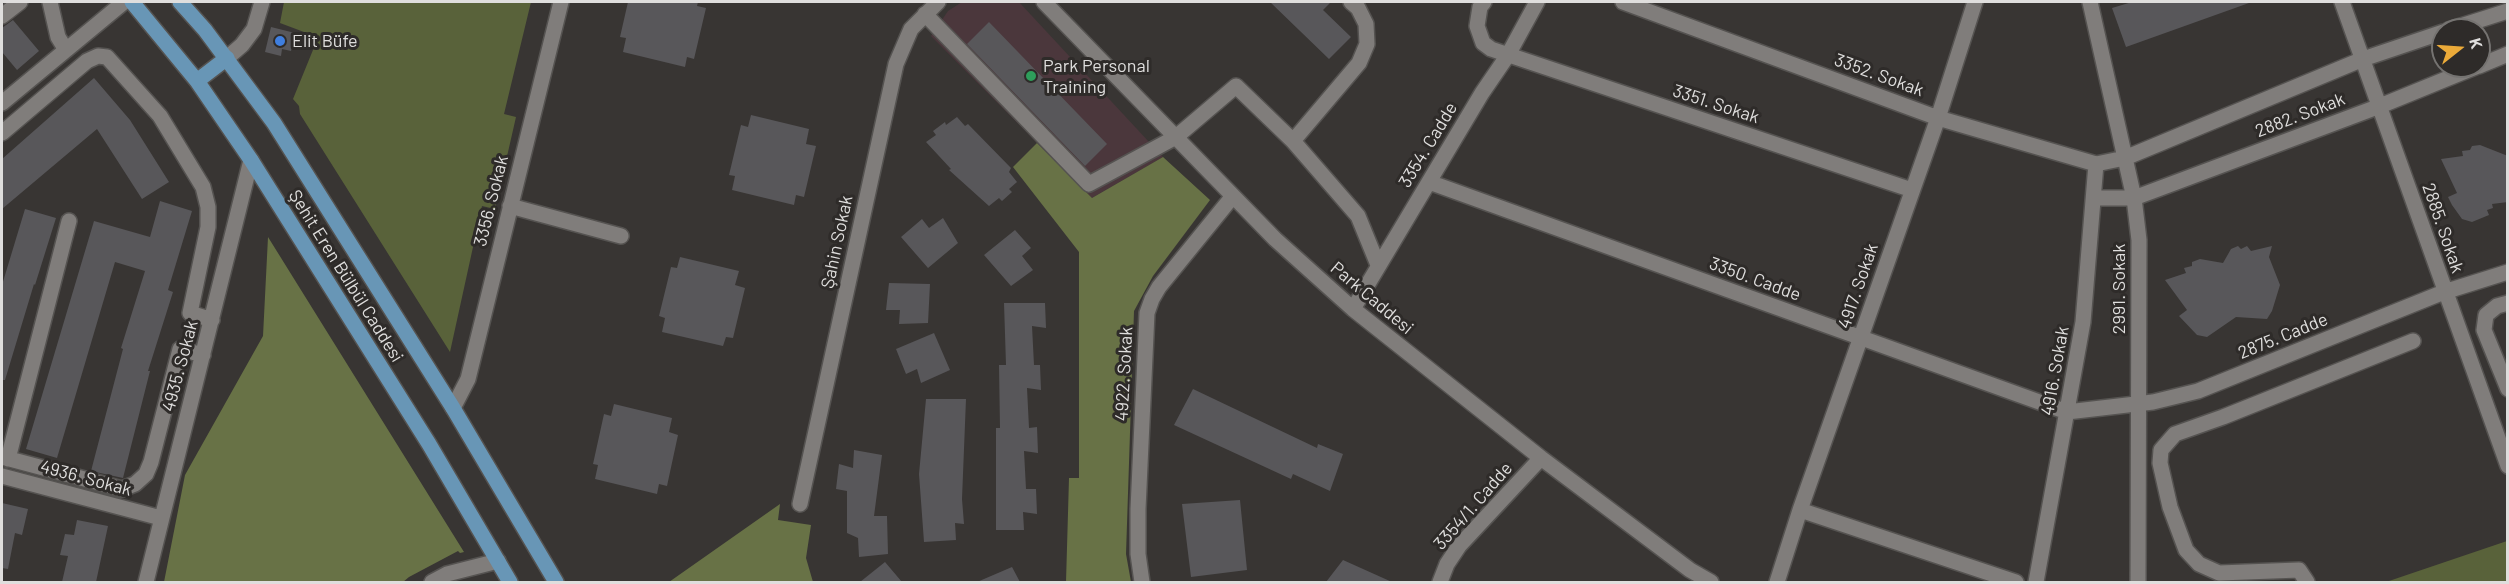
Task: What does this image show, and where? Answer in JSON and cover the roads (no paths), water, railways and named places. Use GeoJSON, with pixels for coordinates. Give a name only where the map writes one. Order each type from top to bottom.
{"type":"FeatureCollection","features":[{"type":"Feature","properties":{"kind":"main road","name":"Şehit Eren Bülbül Caddesi"},"geometry":{"type":"LineString","coordinates":[[132,2],[197,81],[251,160],[429,444],[510,582]]}},
{"type":"Feature","properties":{"kind":"main road","name":"Şehit Eren Bülbül Caddesi"},"geometry":{"type":"LineString","coordinates":[[180,2],[226,58],[274,123],[453,408],[556,582]]}},
{"type":"Feature","properties":{"kind":"main road"},"geometry":{"type":"LineString","coordinates":[[197,81],[226,58]]}},
{"type":"Feature","properties":{"kind":"street"},"geometry":{"type":"LineString","coordinates":[[2,16],[20,2]]}},
{"type":"Feature","properties":{"kind":"street"},"geometry":{"type":"LineString","coordinates":[[50,2],[58,37],[66,50]]}},
{"type":"Feature","properties":{"kind":"street"},"geometry":{"type":"LineString","coordinates":[[2,103],[124,2]]}},
{"type":"Feature","properties":{"kind":"street"},"geometry":{"type":"LineString","coordinates":[[226,58],[242,45],[254,29],[262,2]]}},
{"type":"Feature","properties":{"kind":"street","name":"3356. Sokak"},"geometry":{"type":"LineString","coordinates":[[453,408],[468,379],[561,2]]}},
{"type":"Feature","properties":{"kind":"street","name":"Şahin Sokak"},"geometry":{"type":"LineString","coordinates":[[800,504],[896,64],[907,36],[938,2]]}},
{"type":"Feature","properties":{"kind":"street","name":"Park Caddesi"},"geometry":{"type":"LineString","coordinates":[[1044,2],[1275,239],[1353,309],[1542,458],[1690,570],[1711,582]]}},
{"type":"Feature","properties":{"kind":"street"},"geometry":{"type":"LineString","coordinates":[[1293,141],[1359,63],[1367,44],[1366,24],[1358,8],[1351,2]]}},
{"type":"Feature","properties":{"kind":"street","name":"3351. Sokak"},"geometry":{"type":"LineString","coordinates":[[1484,2],[1480,7],[1477,26],[1483,43],[1508,55],[1912,190]]}},
{"type":"Feature","properties":{"kind":"street","name":"3354. Cadde"},"geometry":{"type":"LineString","coordinates":[[1353,309],[1482,93],[1508,55],[1537,2]]}},
{"type":"Feature","properties":{"kind":"street","name":"3352. Sokak"},"geometry":{"type":"LineString","coordinates":[[1623,2],[1938,118],[2096,164],[2125,158]]}},
{"type":"Feature","properties":{"kind":"street","name":"4917. Sokak"},"geometry":{"type":"LineString","coordinates":[[1777,582],[1860,337],[1938,118],[1975,2]]}},
{"type":"Feature","properties":{"kind":"street","name":"2991. Sokak"},"geometry":{"type":"LineString","coordinates":[[2090,2],[2134,198],[2140,261],[2138,582]]}},
{"type":"Feature","properties":{"kind":"street","name":"2885. Sokak"},"geometry":{"type":"LineString","coordinates":[[2342,2],[2444,292],[2503,438],[2508,466]]}},
{"type":"Feature","properties":{"kind":"street"},"geometry":{"type":"LineString","coordinates":[[2486,18],[2508,11]]}},
{"type":"Feature","properties":{"kind":"street"},"geometry":{"type":"LineString","coordinates":[[926,14],[1089,184],[1176,136],[1236,86],[1293,141],[1358,216],[1378,266]]}},
{"type":"Feature","properties":{"kind":"street","name":"2882. Sokak"},"geometry":{"type":"LineString","coordinates":[[2125,158],[2363,59],[2431,36]]}},
{"type":"Feature","properties":{"kind":"street","name":"2882. Sokak"},"geometry":{"type":"LineString","coordinates":[[2491,61],[2508,54]]}},
{"type":"Feature","properties":{"kind":"street"},"geometry":{"type":"LineString","coordinates":[[2,133],[87,61],[98,56],[107,57],[160,116],[202,187],[208,207],[208,227],[190,314],[212,320]]}},
{"type":"Feature","properties":{"kind":"street","name":"2882. Sokak"},"geometry":{"type":"LineString","coordinates":[[2134,198],[2449,78]]}},
{"type":"Feature","properties":{"kind":"street","name":"4935. Sokak"},"geometry":{"type":"LineString","coordinates":[[146,582],[251,160]]}},
{"type":"Feature","properties":{"kind":"street","name":"4916. Sokak"},"geometry":{"type":"LineString","coordinates":[[2036,582],[2083,322],[2096,164]]}},
{"type":"Feature","properties":{"kind":"street","name":"3350. Cadde"},"geometry":{"type":"LineString","coordinates":[[1429,182],[2067,412]]}},
{"type":"Feature","properties":{"kind":"street","name":"4922. Sokak"},"geometry":{"type":"LineString","coordinates":[[1142,582],[1138,554],[1138,509],[1148,313],[1159,287],[1233,196]]}},
{"type":"Feature","properties":{"kind":"street"},"geometry":{"type":"LineString","coordinates":[[2095,198],[2134,198]]}},
{"type":"Feature","properties":{"kind":"street"},"geometry":{"type":"LineString","coordinates":[[510,206],[621,236]]}},
{"type":"Feature","properties":{"kind":"street"},"geometry":{"type":"LineString","coordinates":[[69,221],[5,458],[122,489],[135,484],[146,474],[151,462],[180,349],[203,355]]}},
{"type":"Feature","properties":{"kind":"street","name":"2875. Cadde"},"geometry":{"type":"LineString","coordinates":[[2067,412],[2166,400],[2205,389],[2444,292],[2508,272]]}},
{"type":"Feature","properties":{"kind":"street"},"geometry":{"type":"LineString","coordinates":[[2508,303],[2497,306],[2486,315],[2484,330],[2508,389]]}},
{"type":"Feature","properties":{"kind":"street"},"geometry":{"type":"LineString","coordinates":[[2307,582],[2299,570],[2219,573],[2199,564],[2186,550],[2170,507],[2160,463],[2161,450],[2175,434],[2413,341]]}},
{"type":"Feature","properties":{"kind":"street","name":"3354/1. Cadde"},"geometry":{"type":"LineString","coordinates":[[1440,582],[1452,554],[1542,458]]}},
{"type":"Feature","properties":{"kind":"street","name":"4936. Sokak"},"geometry":{"type":"LineString","coordinates":[[2,476],[161,518]]}},
{"type":"Feature","properties":{"kind":"street"},"geometry":{"type":"LineString","coordinates":[[1800,510],[2016,582]]}},
{"type":"Feature","properties":{"kind":"street"},"geometry":{"type":"LineString","coordinates":[[432,582],[447,574],[498,561]]}},
{"type":"Feature","properties":{"kind":"place","name":"Elit Büfe"},"geometry":{"type":"Point","coordinates":[280,41]}},
{"type":"Feature","properties":{"kind":"place","name":"Park Personal Training"},"geometry":{"type":"Point","coordinates":[1031,76]}}]}
